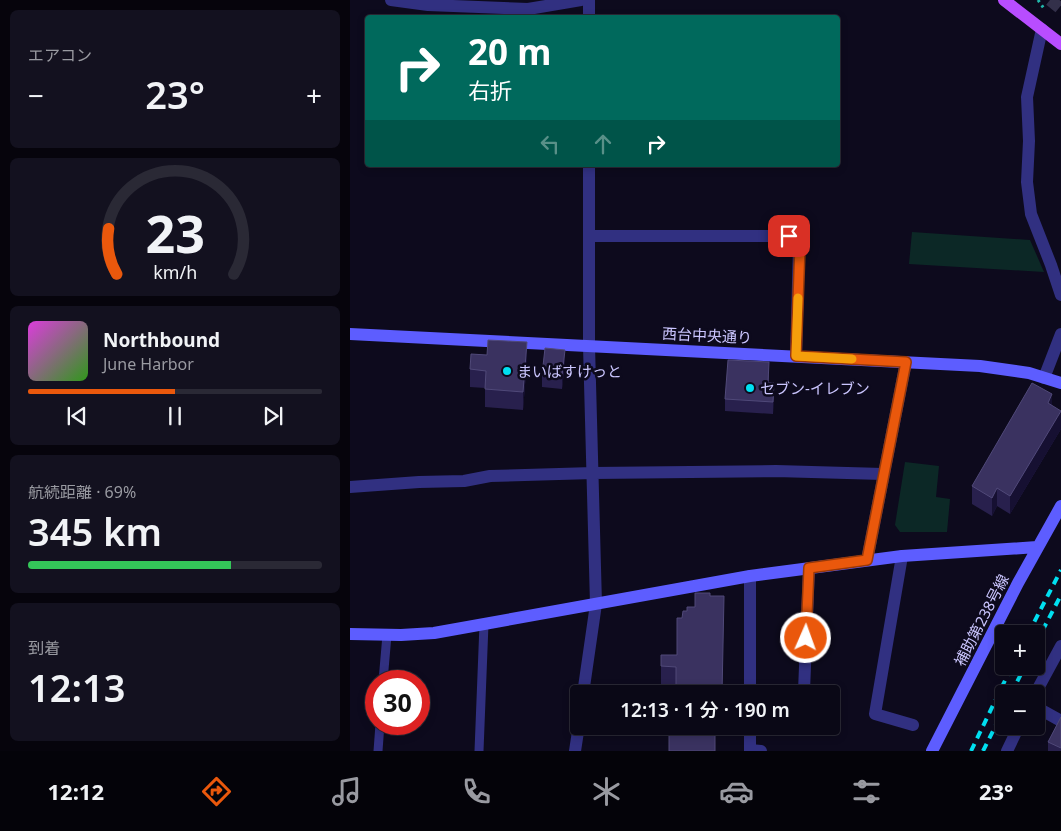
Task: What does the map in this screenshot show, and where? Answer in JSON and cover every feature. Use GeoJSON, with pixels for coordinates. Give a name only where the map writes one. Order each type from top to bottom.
{"type":"FeatureCollection","features":[{"type":"Feature","properties":{"kind":"main road"},"geometry":{"type":"LineString","coordinates":[[1004,0],[1061,44]]}},
{"type":"Feature","properties":{"kind":"street"},"geometry":{"type":"LineString","coordinates":[[391,0],[428,5],[528,9],[547,3],[581,0]]}},
{"type":"Feature","properties":{"kind":"street"},"geometry":{"type":"LineString","coordinates":[[589,0],[589,15]]}},
{"type":"Feature","properties":{"kind":"street"},"geometry":{"type":"LineString","coordinates":[[1042,29],[1027,97],[1029,141],[1027,182],[1031,214],[1061,295]]}},
{"type":"Feature","properties":{"kind":"street"},"geometry":{"type":"LineString","coordinates":[[584,685],[596,604],[588,346],[589,167]]}},
{"type":"Feature","properties":{"kind":"street"},"geometry":{"type":"LineString","coordinates":[[590,236],[789,236],[800,246],[796,356]]}},
{"type":"Feature","properties":{"kind":"street","name":"西台中央通り"},"geometry":{"type":"LineString","coordinates":[[350,334],[996,368],[1061,383]]}},
{"type":"Feature","properties":{"kind":"street"},"geometry":{"type":"LineString","coordinates":[[1044,378],[1061,334]]}},
{"type":"Feature","properties":{"kind":"street"},"geometry":{"type":"LineString","coordinates":[[867,560],[906,362]]}},
{"type":"Feature","properties":{"kind":"street"},"geometry":{"type":"LineString","coordinates":[[350,487],[464,481],[490,476],[776,471],[883,474]]}},
{"type":"Feature","properties":{"kind":"street","name":"補助第238号線"},"geometry":{"type":"LineString","coordinates":[[932,751],[1037,547],[1061,506]]}},
{"type":"Feature","properties":{"kind":"street"},"geometry":{"type":"LineString","coordinates":[[350,634],[434,633],[750,576],[902,556],[1037,547]]}},
{"type":"Feature","properties":{"kind":"street"},"geometry":{"type":"LineString","coordinates":[[902,556],[875,714],[913,725]]}},
{"type":"Feature","properties":{"kind":"street"},"geometry":{"type":"LineString","coordinates":[[804,685],[809,568]]}},
{"type":"Feature","properties":{"kind":"street"},"geometry":{"type":"LineString","coordinates":[[750,576],[750,685]]}},
{"type":"Feature","properties":{"kind":"street"},"geometry":{"type":"LineString","coordinates":[[1040,685],[1061,646]]}},
{"type":"Feature","properties":{"kind":"street"},"geometry":{"type":"LineString","coordinates":[[1045,712],[1061,721]]}},
{"type":"Feature","properties":{"kind":"street"},"geometry":{"type":"LineString","coordinates":[[575,751],[577,735]]}},
{"type":"Feature","properties":{"kind":"street"},"geometry":{"type":"LineString","coordinates":[[750,735],[750,750],[761,751]]}},
{"type":"Feature","properties":{"kind":"street"},"geometry":{"type":"LineString","coordinates":[[1007,751],[1015,735]]}},
{"type":"Feature","properties":{"kind":"lane"},"geometry":{"type":"LineString","coordinates":[[479,751],[484,624]]}},
{"type":"Feature","properties":{"kind":"lane"},"geometry":{"type":"LineString","coordinates":[[384,670],[387,635]]}},
{"type":"Feature","properties":{"kind":"lane"},"geometry":{"type":"LineString","coordinates":[[378,751],[379,735]]}},
{"type":"Feature","properties":{"kind":"green space"},"geometry":{"type":"Polygon","coordinates":[[[912,232],[1030,240],[1044,272],[909,264],[912,232]]]}},
{"type":"Feature","properties":{"kind":"green space"},"geometry":{"type":"Polygon","coordinates":[[[905,462],[939,466],[936,497],[950,499],[947,532],[900,532],[895,525],[905,462]]]}},
{"type":"Feature","properties":{"kind":"building"},"geometry":{"type":"Polygon","coordinates":[[[488,340],[527,342],[523,392],[485,389],[486,371],[470,369],[471,354],[487,355],[488,340]]]}},
{"type":"Feature","properties":{"kind":"building"},"geometry":{"type":"Polygon","coordinates":[[[545,348],[565,350],[562,376],[542,375],[545,348]]]}},
{"type":"Feature","properties":{"kind":"building"},"geometry":{"type":"Polygon","coordinates":[[[728,360],[769,362],[768,383],[774,383],[773,402],[725,399],[728,360]]]}},
{"type":"Feature","properties":{"kind":"building"},"geometry":{"type":"Polygon","coordinates":[[[1032,383],[1052,394],[1048,403],[1061,411],[1010,496],[997,488],[992,498],[972,486],[1032,383]]]}},
{"type":"Feature","properties":{"kind":"building"},"geometry":{"type":"Polygon","coordinates":[[[695,593],[710,593],[710,596],[724,596],[722,685],[676,685],[676,667],[661,666],[661,655],[677,655],[677,618],[682,618],[683,611],[687,611],[687,607],[695,607],[695,593]]]}},
{"type":"Feature","properties":{"kind":"building"},"geometry":{"type":"Polygon","coordinates":[[[1061,717],[1061,748],[1048,742],[1061,717]]]}},
{"type":"Feature","properties":{"kind":"building"},"geometry":{"type":"Polygon","coordinates":[[[669,735],[715,735],[715,751],[669,751],[669,735]]]}},
{"type":"Feature","properties":{"kind":"tunnel"},"geometry":{"type":"LineString","coordinates":[[1050,0],[1061,9]]}},
{"type":"Feature","properties":{"kind":"railway"},"geometry":{"type":"LineString","coordinates":[[1033,625],[1061,570]]}},
{"type":"Feature","properties":{"kind":"railway"},"geometry":{"type":"LineString","coordinates":[[1045,626],[1061,595]]}},
{"type":"Feature","properties":{"kind":"railway"},"geometry":{"type":"LineString","coordinates":[[971,751],[1008,675]]}},
{"type":"Feature","properties":{"kind":"railway"},"geometry":{"type":"LineString","coordinates":[[1016,685],[1020,675]]}},
{"type":"Feature","properties":{"kind":"railway"},"geometry":{"type":"LineString","coordinates":[[983,751],[995,727]]}},
{"type":"Feature","properties":{"kind":"slow traffic"},"geometry":{"type":"LineString","coordinates":[[798,298],[796,356],[852,359]]}},
{"type":"Feature","properties":{"kind":"place","name":"まいばすけっと"},"geometry":{"type":"Point","coordinates":[507,371]}},
{"type":"Feature","properties":{"kind":"place","name":"セブン-イレブン"},"geometry":{"type":"Point","coordinates":[750,388]}},
{"type":"Feature","properties":{"kind":"route"},"geometry":{"type":"LineString","coordinates":[[789,236],[800,246],[796,356],[906,362],[867,560],[809,568],[806,638]]}}]}
